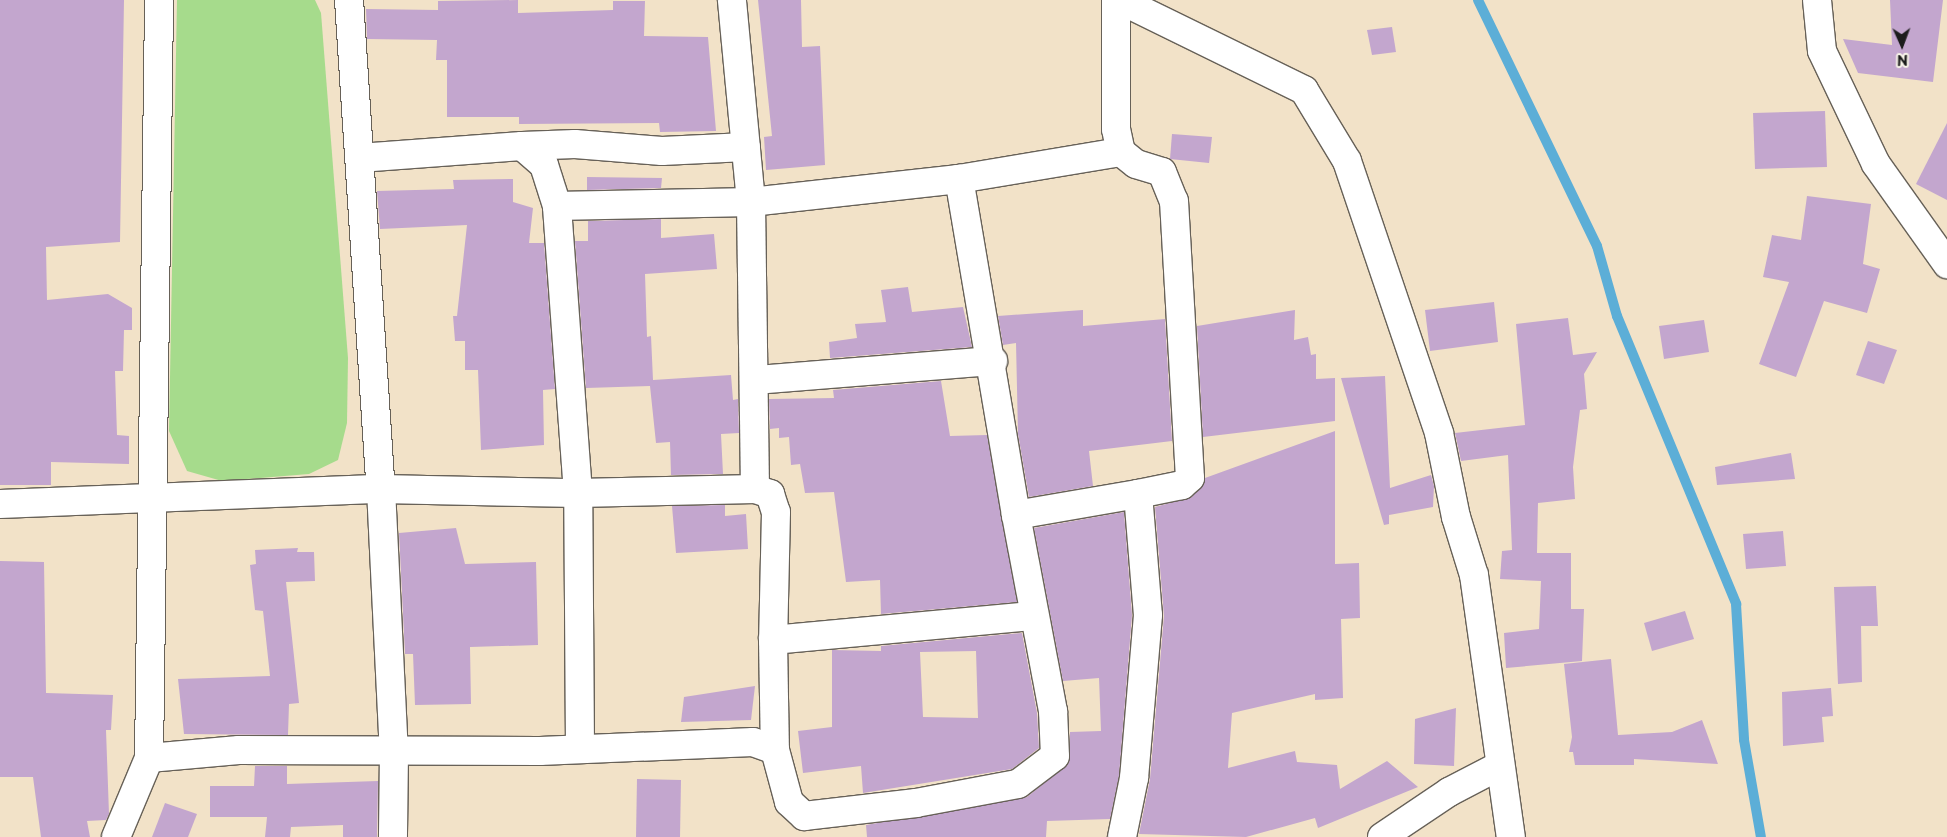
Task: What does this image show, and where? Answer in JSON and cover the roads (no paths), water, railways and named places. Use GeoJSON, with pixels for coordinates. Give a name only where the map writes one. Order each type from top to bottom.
{"type":"FeatureCollection","features":[{"type":"Feature","properties":{"kind":"street"},"geometry":{"type":"LineString","coordinates":[[116,837],[149,758],[149,498],[158,0]]}},
{"type":"Feature","properties":{"kind":"street"},"geometry":{"type":"LineString","coordinates":[[349,0],[381,489],[394,752],[393,837]]}},
{"type":"Feature","properties":{"kind":"street"},"geometry":{"type":"LineString","coordinates":[[732,0],[752,202],[756,380],[756,490]]}},
{"type":"Feature","properties":{"kind":"street"},"geometry":{"type":"LineString","coordinates":[[1016,515],[1182,485],[1190,478],[1174,201],[1162,172],[1136,164],[1121,152],[1116,129],[1116,0]]}},
{"type":"Feature","properties":{"kind":"street"},"geometry":{"type":"LineString","coordinates":[[1120,0],[1304,90],[1347,161],[1439,433],[1456,516],[1474,575],[1499,766],[1511,837]]}},
{"type":"Feature","properties":{"kind":"street"},"geometry":{"type":"LineString","coordinates":[[1817,0],[1822,51],[1876,164],[1947,264]]}},
{"type":"Feature","properties":{"kind":"street"},"geometry":{"type":"LineString","coordinates":[[359,158],[561,143],[662,152],[746,147]]}},
{"type":"Feature","properties":{"kind":"street"},"geometry":{"type":"LineString","coordinates":[[522,146],[544,165],[557,206],[578,493],[580,750]]}},
{"type":"Feature","properties":{"kind":"street"},"geometry":{"type":"LineString","coordinates":[[557,206],[752,202],[959,179],[1121,152]]}},
{"type":"Feature","properties":{"kind":"street"},"geometry":{"type":"LineString","coordinates":[[0,504],[381,489],[578,493],[756,490],[770,494],[776,512],[773,640],[775,750],[789,802],[804,816],[916,803],[1018,784],[1055,756],[1053,712],[1016,515],[993,361],[959,179]]}},
{"type":"Feature","properties":{"kind":"street"},"geometry":{"type":"LineString","coordinates":[[756,380],[993,361]]}},
{"type":"Feature","properties":{"kind":"street"},"geometry":{"type":"LineString","coordinates":[[1122,837],[1134,778],[1148,615],[1138,494]]}},
{"type":"Feature","properties":{"kind":"street"},"geometry":{"type":"LineString","coordinates":[[773,640],[1034,616]]}},
{"type":"Feature","properties":{"kind":"street"},"geometry":{"type":"LineString","coordinates":[[149,758],[239,750],[394,752],[580,750],[753,742],[775,750]]}},
{"type":"Feature","properties":{"kind":"street"},"geometry":{"type":"LineString","coordinates":[[1382,837],[1449,792],[1499,766]]}},
{"type":"Feature","properties":{"kind":"waterway"},"geometry":{"type":"LineString","coordinates":[[1478,0],[1597,246],[1617,316],[1736,604],[1744,740],[1761,837]]}}]}
